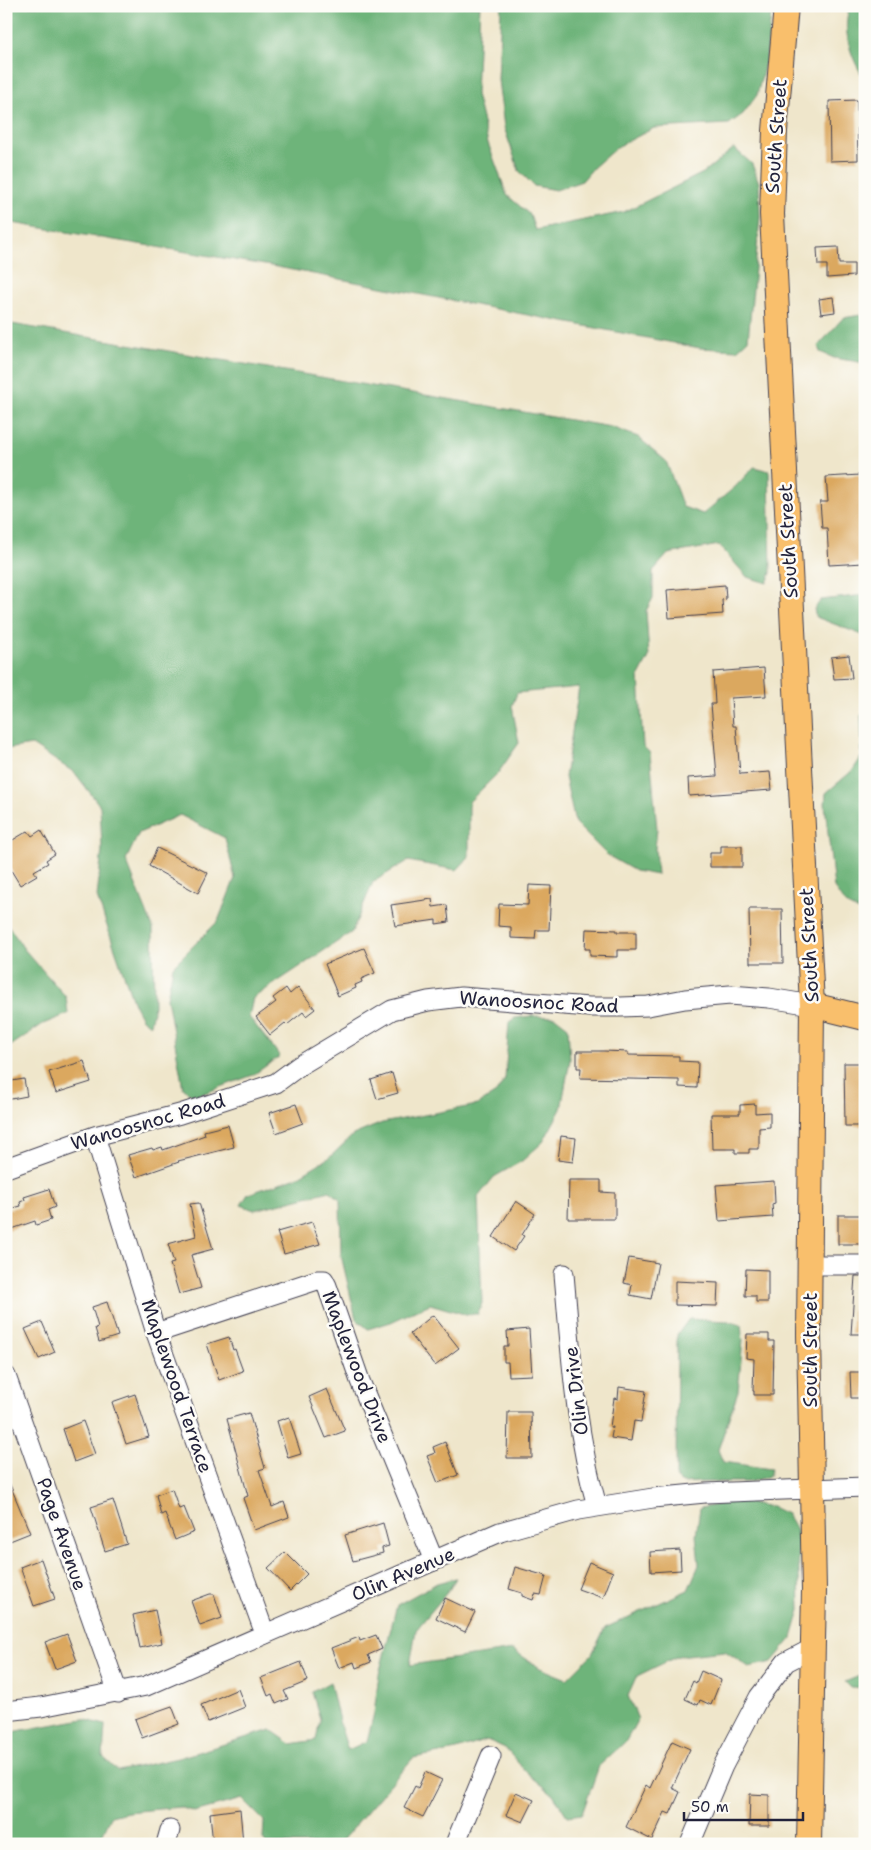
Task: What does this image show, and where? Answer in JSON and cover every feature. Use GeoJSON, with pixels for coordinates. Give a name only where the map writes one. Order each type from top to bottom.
{"type":"FeatureCollection","features":[{"type":"Feature","properties":{"kind":"main road","name":"South Street"},"geometry":{"type":"LineString","coordinates":[[786,6],[775,131],[772,214],[812,1005],[809,1334],[814,1648],[809,1844]]}},
{"type":"Feature","properties":{"kind":"main road","name":"Wanoosnoc Road"},"geometry":{"type":"LineString","coordinates":[[812,1005],[865,1018]]}},
{"type":"Feature","properties":{"kind":"street","name":"Wanoosnoc Road"},"geometry":{"type":"LineString","coordinates":[[6,1168],[95,1136],[180,1114],[276,1083],[299,1066],[392,1010],[428,1001],[461,997],[589,1007],[621,1007],[648,1006],[685,998],[730,995],[769,998],[812,1005]]}},
{"type":"Feature","properties":{"kind":"street","name":"Maplewood Terrace"},"geometry":{"type":"LineString","coordinates":[[95,1136],[156,1333],[265,1634]]}},
{"type":"Feature","properties":{"kind":"street"},"geometry":{"type":"LineString","coordinates":[[810,1265],[865,1265]]}},
{"type":"Feature","properties":{"kind":"street","name":"Olin Drive"},"geometry":{"type":"LineString","coordinates":[[564,1274],[576,1408],[588,1474],[597,1506]]}},
{"type":"Feature","properties":{"kind":"street","name":"Maplewood Drive"},"geometry":{"type":"LineString","coordinates":[[156,1333],[317,1280],[324,1280],[360,1381],[434,1561]]}},
{"type":"Feature","properties":{"kind":"street","name":"Page Avenue"},"geometry":{"type":"LineString","coordinates":[[6,1376],[118,1693]]}},
{"type":"Feature","properties":{"kind":"street","name":"Olin Avenue"},"geometry":{"type":"LineString","coordinates":[[6,1711],[41,1707],[146,1686],[500,1532],[578,1510],[705,1492],[865,1487]]}},
{"type":"Feature","properties":{"kind":"street"},"geometry":{"type":"LineString","coordinates":[[690,1844],[723,1766],[759,1696],[786,1662],[814,1648]]}},
{"type":"Feature","properties":{"kind":"street"},"geometry":{"type":"LineString","coordinates":[[455,1844],[491,1756]]}},
{"type":"Feature","properties":{"kind":"green space"},"geometry":{"type":"Polygon","coordinates":[[[6,6],[480,6],[476,94],[488,143],[507,195],[530,215],[535,230],[624,212],[703,173],[734,148],[752,164],[759,183],[760,217],[748,340],[737,350],[700,348],[277,267],[6,222],[6,6]]]}},
{"type":"Feature","properties":{"kind":"green space"},"geometry":{"type":"Polygon","coordinates":[[[501,6],[772,6],[766,60],[757,95],[743,114],[729,124],[654,128],[617,147],[594,167],[582,181],[556,190],[534,186],[519,171],[504,127],[498,80],[501,6]]]}},
{"type":"Feature","properties":{"kind":"green space"},"geometry":{"type":"Polygon","coordinates":[[[850,6],[865,6],[865,79],[855,63],[849,44],[847,15],[850,6]]]}},
{"type":"Feature","properties":{"kind":"green space"},"geometry":{"type":"Polygon","coordinates":[[[861,315],[865,318],[865,363],[834,358],[820,352],[818,346],[843,318],[861,315]]]}},
{"type":"Feature","properties":{"kind":"green space"},"geometry":{"type":"Polygon","coordinates":[[[6,323],[611,427],[638,437],[666,461],[683,507],[703,514],[735,487],[754,467],[769,471],[771,573],[767,583],[747,577],[719,545],[668,554],[653,571],[653,598],[646,611],[649,657],[639,676],[643,746],[650,753],[657,829],[655,848],[657,875],[635,871],[607,855],[575,823],[565,777],[579,687],[517,693],[512,706],[519,743],[498,773],[469,802],[469,857],[457,870],[408,861],[373,882],[352,932],[253,998],[249,1017],[280,1056],[253,1075],[194,1097],[183,1088],[167,998],[173,966],[218,921],[235,878],[225,838],[180,815],[139,833],[126,860],[153,928],[154,1006],[150,1025],[142,1019],[134,1004],[97,897],[102,849],[100,806],[75,773],[32,745],[6,749],[6,323]]]}},
{"type":"Feature","properties":{"kind":"green space"},"geometry":{"type":"Polygon","coordinates":[[[865,595],[865,636],[816,617],[814,609],[821,600],[865,595]]]}},
{"type":"Feature","properties":{"kind":"green space"},"geometry":{"type":"Polygon","coordinates":[[[865,711],[865,914],[845,904],[834,888],[825,805],[826,793],[853,770],[862,756],[861,716],[865,711]]]}},
{"type":"Feature","properties":{"kind":"green space"},"geometry":{"type":"Polygon","coordinates":[[[6,922],[24,949],[66,997],[68,1014],[43,1024],[6,1049],[6,922]]]}},
{"type":"Feature","properties":{"kind":"green space"},"geometry":{"type":"Polygon","coordinates":[[[531,1016],[555,1017],[568,1027],[570,1060],[561,1109],[543,1142],[522,1161],[494,1177],[478,1197],[482,1303],[478,1314],[464,1314],[430,1304],[391,1322],[368,1329],[356,1319],[341,1255],[340,1199],[330,1191],[254,1210],[241,1205],[248,1194],[297,1177],[330,1157],[353,1135],[382,1123],[477,1105],[496,1093],[505,1079],[509,1022],[515,1018],[531,1016]]]}},
{"type":"Feature","properties":{"kind":"green space"},"geometry":{"type":"Polygon","coordinates":[[[689,1319],[728,1321],[741,1325],[743,1340],[738,1391],[718,1450],[723,1462],[771,1469],[769,1476],[749,1482],[683,1483],[676,1479],[677,1335],[689,1319]]]}},
{"type":"Feature","properties":{"kind":"green space"},"geometry":{"type":"Polygon","coordinates":[[[739,1501],[772,1507],[787,1514],[798,1533],[800,1610],[792,1638],[772,1662],[749,1667],[725,1651],[678,1656],[637,1676],[628,1696],[638,1719],[626,1741],[599,1766],[582,1814],[567,1816],[553,1794],[527,1773],[505,1748],[487,1740],[457,1750],[413,1758],[339,1844],[266,1844],[263,1839],[264,1821],[242,1799],[194,1812],[180,1807],[128,1812],[111,1816],[98,1844],[6,1844],[8,1778],[6,1733],[83,1719],[105,1725],[103,1757],[118,1771],[178,1758],[271,1730],[291,1744],[316,1740],[320,1719],[312,1692],[330,1682],[348,1750],[367,1741],[374,1713],[379,1674],[397,1605],[437,1583],[456,1578],[449,1590],[416,1630],[410,1665],[513,1650],[540,1668],[567,1679],[592,1654],[605,1628],[688,1590],[699,1565],[696,1535],[700,1508],[739,1501]]]}},
{"type":"Feature","properties":{"kind":"green space"},"geometry":{"type":"Polygon","coordinates":[[[865,1675],[865,1688],[850,1687],[845,1682],[865,1675]]]}},
{"type":"Feature","properties":{"kind":"building"},"geometry":{"type":"Polygon","coordinates":[[[857,100],[858,160],[830,161],[829,101],[857,100]]]}},
{"type":"Feature","properties":{"kind":"building"},"geometry":{"type":"Polygon","coordinates":[[[838,247],[839,264],[854,264],[854,276],[827,278],[827,265],[818,265],[817,248],[838,247]]]}},
{"type":"Feature","properties":{"kind":"building"},"geometry":{"type":"Polygon","coordinates":[[[833,297],[835,312],[821,314],[819,299],[833,297]]]}},
{"type":"Feature","properties":{"kind":"building"},"geometry":{"type":"Polygon","coordinates":[[[860,475],[864,563],[829,565],[827,528],[822,528],[820,502],[828,502],[826,477],[860,475]]]}},
{"type":"Feature","properties":{"kind":"building"},"geometry":{"type":"Polygon","coordinates":[[[725,585],[726,599],[722,600],[723,614],[669,618],[667,590],[725,585]]]}},
{"type":"Feature","properties":{"kind":"building"},"geometry":{"type":"Polygon","coordinates":[[[849,655],[852,678],[834,679],[831,657],[849,655]]]}},
{"type":"Feature","properties":{"kind":"building"},"geometry":{"type":"Polygon","coordinates":[[[764,668],[766,696],[731,698],[733,726],[736,726],[740,774],[770,772],[772,790],[689,796],[688,778],[717,776],[711,704],[715,704],[713,672],[764,668]]]}},
{"type":"Feature","properties":{"kind":"building"},"geometry":{"type":"Polygon","coordinates":[[[41,830],[55,854],[46,860],[48,863],[34,871],[37,875],[20,885],[6,862],[6,844],[28,831],[32,836],[41,830]]]}},
{"type":"Feature","properties":{"kind":"building"},"geometry":{"type":"Polygon","coordinates":[[[721,846],[742,846],[742,867],[710,867],[710,853],[721,853],[721,846]]]}},
{"type":"Feature","properties":{"kind":"building"},"geometry":{"type":"Polygon","coordinates":[[[157,848],[208,873],[198,893],[149,866],[157,848]]]}},
{"type":"Feature","properties":{"kind":"building"},"geometry":{"type":"Polygon","coordinates":[[[529,885],[551,886],[549,930],[536,930],[535,939],[511,938],[511,927],[498,926],[499,904],[528,905],[529,885]]]}},
{"type":"Feature","properties":{"kind":"building"},"geometry":{"type":"Polygon","coordinates":[[[432,899],[433,907],[447,905],[449,922],[436,924],[436,920],[395,926],[391,905],[432,899]]]}},
{"type":"Feature","properties":{"kind":"building"},"geometry":{"type":"Polygon","coordinates":[[[749,909],[782,909],[783,963],[750,963],[749,909]]]}},
{"type":"Feature","properties":{"kind":"building"},"geometry":{"type":"Polygon","coordinates":[[[586,929],[636,932],[636,950],[617,950],[617,957],[590,956],[590,949],[585,949],[586,929]]]}},
{"type":"Feature","properties":{"kind":"building"},"geometry":{"type":"Polygon","coordinates":[[[364,948],[375,973],[361,979],[362,982],[355,985],[356,988],[338,996],[325,964],[364,948]]]}},
{"type":"Feature","properties":{"kind":"building"},"geometry":{"type":"Polygon","coordinates":[[[298,987],[315,1009],[306,1016],[303,1012],[287,1025],[285,1023],[270,1035],[256,1017],[276,1002],[273,998],[286,988],[290,994],[298,987]]]}},
{"type":"Feature","properties":{"kind":"building"},"geometry":{"type":"Polygon","coordinates":[[[577,1051],[679,1056],[679,1061],[698,1062],[697,1088],[679,1087],[679,1080],[580,1078],[581,1068],[577,1068],[577,1051]]]}},
{"type":"Feature","properties":{"kind":"building"},"geometry":{"type":"Polygon","coordinates":[[[84,1061],[91,1082],[56,1093],[49,1072],[84,1061]]]}},
{"type":"Feature","properties":{"kind":"building"},"geometry":{"type":"Polygon","coordinates":[[[844,1063],[863,1063],[864,1126],[845,1126],[844,1063]]]}},
{"type":"Feature","properties":{"kind":"building"},"geometry":{"type":"Polygon","coordinates":[[[392,1073],[398,1093],[377,1099],[371,1080],[392,1073]]]}},
{"type":"Feature","properties":{"kind":"building"},"geometry":{"type":"Polygon","coordinates":[[[24,1079],[27,1096],[6,1100],[6,1082],[24,1079]]]}},
{"type":"Feature","properties":{"kind":"building"},"geometry":{"type":"Polygon","coordinates":[[[296,1104],[303,1123],[276,1133],[269,1113],[296,1104]]]}},
{"type":"Feature","properties":{"kind":"building"},"geometry":{"type":"Polygon","coordinates":[[[755,1104],[755,1113],[770,1112],[770,1127],[759,1128],[759,1149],[749,1149],[749,1153],[735,1153],[735,1149],[712,1149],[711,1114],[740,1114],[740,1105],[755,1104]]]}},
{"type":"Feature","properties":{"kind":"building"},"geometry":{"type":"Polygon","coordinates":[[[228,1125],[234,1147],[178,1161],[136,1177],[128,1155],[152,1148],[153,1150],[162,1147],[163,1150],[205,1135],[204,1131],[228,1125]]]}},
{"type":"Feature","properties":{"kind":"building"},"geometry":{"type":"Polygon","coordinates":[[[561,1136],[576,1138],[573,1162],[558,1160],[561,1136]]]}},
{"type":"Feature","properties":{"kind":"building"},"geometry":{"type":"Polygon","coordinates":[[[569,1180],[601,1180],[601,1192],[615,1193],[615,1219],[568,1219],[569,1180]]]}},
{"type":"Feature","properties":{"kind":"building"},"geometry":{"type":"Polygon","coordinates":[[[774,1181],[775,1203],[772,1204],[773,1217],[719,1221],[716,1185],[774,1181]]]}},
{"type":"Feature","properties":{"kind":"building"},"geometry":{"type":"Polygon","coordinates":[[[49,1189],[55,1207],[48,1210],[51,1220],[36,1225],[35,1221],[9,1230],[6,1221],[6,1210],[21,1206],[20,1202],[25,1200],[24,1197],[49,1189]]]}},
{"type":"Feature","properties":{"kind":"building"},"geometry":{"type":"Polygon","coordinates":[[[516,1201],[535,1214],[514,1251],[493,1237],[516,1201]]]}},
{"type":"Feature","properties":{"kind":"building"},"geometry":{"type":"Polygon","coordinates":[[[199,1203],[213,1249],[191,1255],[201,1288],[179,1294],[170,1264],[174,1263],[168,1244],[196,1236],[190,1204],[199,1203]]]}},
{"type":"Feature","properties":{"kind":"building"},"geometry":{"type":"Polygon","coordinates":[[[838,1215],[865,1215],[865,1244],[838,1244],[838,1215]]]}},
{"type":"Feature","properties":{"kind":"building"},"geometry":{"type":"Polygon","coordinates":[[[312,1222],[320,1244],[284,1254],[277,1232],[312,1222]]]}},
{"type":"Feature","properties":{"kind":"building"},"geometry":{"type":"Polygon","coordinates":[[[629,1258],[658,1263],[651,1299],[630,1295],[632,1285],[624,1283],[629,1258]]]}},
{"type":"Feature","properties":{"kind":"building"},"geometry":{"type":"Polygon","coordinates":[[[746,1269],[768,1270],[768,1302],[756,1302],[756,1296],[745,1296],[746,1269]]]}},
{"type":"Feature","properties":{"kind":"building"},"geometry":{"type":"Polygon","coordinates":[[[855,1276],[865,1276],[865,1334],[851,1334],[855,1276]]]}},
{"type":"Feature","properties":{"kind":"building"},"geometry":{"type":"Polygon","coordinates":[[[675,1281],[718,1283],[717,1306],[675,1305],[675,1281]]]}},
{"type":"Feature","properties":{"kind":"building"},"geometry":{"type":"Polygon","coordinates":[[[107,1302],[118,1336],[99,1342],[95,1328],[98,1327],[92,1307],[107,1302]]]}},
{"type":"Feature","properties":{"kind":"building"},"geometry":{"type":"Polygon","coordinates":[[[433,1315],[459,1348],[435,1366],[410,1334],[433,1315]]]}},
{"type":"Feature","properties":{"kind":"building"},"geometry":{"type":"Polygon","coordinates":[[[42,1322],[55,1352],[39,1359],[25,1329],[42,1322]]]}},
{"type":"Feature","properties":{"kind":"building"},"geometry":{"type":"Polygon","coordinates":[[[529,1329],[532,1375],[509,1376],[508,1362],[504,1362],[504,1346],[508,1346],[507,1331],[529,1329]]]}},
{"type":"Feature","properties":{"kind":"building"},"geometry":{"type":"Polygon","coordinates":[[[747,1334],[769,1334],[769,1341],[774,1341],[773,1395],[754,1395],[754,1359],[746,1358],[747,1334]]]}},
{"type":"Feature","properties":{"kind":"building"},"geometry":{"type":"Polygon","coordinates":[[[229,1337],[243,1371],[219,1380],[207,1344],[229,1337]]]}},
{"type":"Feature","properties":{"kind":"building"},"geometry":{"type":"Polygon","coordinates":[[[850,1372],[865,1372],[865,1398],[851,1398],[850,1372]]]}},
{"type":"Feature","properties":{"kind":"building"},"geometry":{"type":"Polygon","coordinates":[[[619,1387],[646,1391],[641,1422],[634,1421],[631,1441],[611,1438],[613,1427],[610,1427],[614,1398],[618,1399],[619,1387]]]}},
{"type":"Feature","properties":{"kind":"building"},"geometry":{"type":"Polygon","coordinates":[[[327,1389],[345,1431],[326,1438],[309,1397],[327,1389]]]}},
{"type":"Feature","properties":{"kind":"building"},"geometry":{"type":"Polygon","coordinates":[[[135,1394],[149,1437],[126,1444],[112,1402],[135,1394]]]}},
{"type":"Feature","properties":{"kind":"building"},"geometry":{"type":"Polygon","coordinates":[[[508,1412],[531,1412],[532,1458],[507,1458],[508,1412]]]}},
{"type":"Feature","properties":{"kind":"building"},"geometry":{"type":"Polygon","coordinates":[[[249,1413],[265,1468],[259,1470],[272,1507],[284,1502],[289,1517],[254,1530],[243,1498],[248,1496],[227,1419],[249,1413]]]}},
{"type":"Feature","properties":{"kind":"building"},"geometry":{"type":"Polygon","coordinates":[[[289,1417],[301,1454],[288,1458],[277,1421],[289,1417]]]}},
{"type":"Feature","properties":{"kind":"building"},"geometry":{"type":"Polygon","coordinates":[[[83,1421],[95,1454],[74,1462],[63,1429],[83,1421]]]}},
{"type":"Feature","properties":{"kind":"building"},"geometry":{"type":"Polygon","coordinates":[[[445,1442],[458,1475],[438,1483],[427,1456],[435,1453],[433,1447],[445,1442]]]}},
{"type":"Feature","properties":{"kind":"building"},"geometry":{"type":"Polygon","coordinates":[[[6,1475],[30,1533],[10,1541],[6,1531],[6,1475]]]}},
{"type":"Feature","properties":{"kind":"building"},"geometry":{"type":"Polygon","coordinates":[[[172,1489],[179,1509],[184,1507],[194,1532],[175,1540],[165,1513],[161,1515],[156,1495],[172,1489]]]}},
{"type":"Feature","properties":{"kind":"building"},"geometry":{"type":"Polygon","coordinates":[[[113,1500],[127,1544],[105,1551],[91,1507],[113,1500]]]}},
{"type":"Feature","properties":{"kind":"building"},"geometry":{"type":"Polygon","coordinates":[[[383,1523],[389,1546],[382,1548],[383,1553],[353,1561],[345,1535],[383,1523]]]}},
{"type":"Feature","properties":{"kind":"building"},"geometry":{"type":"Polygon","coordinates":[[[680,1550],[681,1570],[651,1572],[650,1552],[680,1550]]]}},
{"type":"Feature","properties":{"kind":"building"},"geometry":{"type":"Polygon","coordinates":[[[285,1552],[307,1574],[290,1591],[268,1568],[285,1552]]]}},
{"type":"Feature","properties":{"kind":"building"},"geometry":{"type":"Polygon","coordinates":[[[41,1559],[55,1599],[34,1606],[20,1567],[41,1559]]]}},
{"type":"Feature","properties":{"kind":"building"},"geometry":{"type":"Polygon","coordinates":[[[589,1562],[613,1572],[603,1598],[578,1589],[589,1562]]]}},
{"type":"Feature","properties":{"kind":"building"},"geometry":{"type":"Polygon","coordinates":[[[515,1567],[546,1576],[541,1595],[535,1594],[533,1600],[522,1596],[522,1593],[509,1589],[515,1567]]]}},
{"type":"Feature","properties":{"kind":"building"},"geometry":{"type":"Polygon","coordinates":[[[214,1594],[222,1618],[200,1626],[191,1601],[214,1594]]]}},
{"type":"Feature","properties":{"kind":"building"},"geometry":{"type":"Polygon","coordinates":[[[445,1598],[475,1612],[465,1632],[436,1618],[445,1598]]]}},
{"type":"Feature","properties":{"kind":"building"},"geometry":{"type":"Polygon","coordinates":[[[155,1610],[162,1643],[140,1648],[133,1615],[155,1610]]]}},
{"type":"Feature","properties":{"kind":"building"},"geometry":{"type":"Polygon","coordinates":[[[67,1634],[77,1661],[55,1669],[45,1642],[67,1634]]]}},
{"type":"Feature","properties":{"kind":"building"},"geometry":{"type":"Polygon","coordinates":[[[376,1635],[382,1649],[368,1655],[371,1662],[356,1668],[354,1662],[339,1668],[331,1648],[359,1637],[360,1641],[376,1635]]]}},
{"type":"Feature","properties":{"kind":"building"},"geometry":{"type":"Polygon","coordinates":[[[301,1662],[308,1681],[284,1691],[288,1699],[276,1704],[272,1694],[268,1696],[261,1678],[301,1662]]]}},
{"type":"Feature","properties":{"kind":"building"},"geometry":{"type":"Polygon","coordinates":[[[701,1671],[721,1680],[711,1705],[700,1700],[698,1705],[685,1699],[693,1681],[696,1683],[701,1671]]]}},
{"type":"Feature","properties":{"kind":"building"},"geometry":{"type":"Polygon","coordinates":[[[238,1689],[245,1707],[208,1722],[201,1705],[238,1689]]]}},
{"type":"Feature","properties":{"kind":"building"},"geometry":{"type":"Polygon","coordinates":[[[172,1706],[179,1724],[142,1738],[135,1719],[172,1706]]]}},
{"type":"Feature","properties":{"kind":"building"},"geometry":{"type":"Polygon","coordinates":[[[672,1741],[690,1749],[672,1788],[680,1792],[670,1814],[665,1812],[652,1840],[626,1827],[646,1785],[650,1788],[672,1741]]]}},
{"type":"Feature","properties":{"kind":"building"},"geometry":{"type":"Polygon","coordinates":[[[425,1772],[442,1780],[423,1817],[404,1808],[415,1786],[418,1788],[425,1772]]]}},
{"type":"Feature","properties":{"kind":"building"},"geometry":{"type":"Polygon","coordinates":[[[516,1792],[534,1800],[523,1822],[506,1815],[516,1792]]]}},
{"type":"Feature","properties":{"kind":"building"},"geometry":{"type":"Polygon","coordinates":[[[750,1794],[769,1795],[769,1826],[749,1826],[750,1794]]]}},
{"type":"Feature","properties":{"kind":"building"},"geometry":{"type":"Polygon","coordinates":[[[240,1809],[243,1843],[213,1844],[210,1813],[240,1809]]]}}]}
